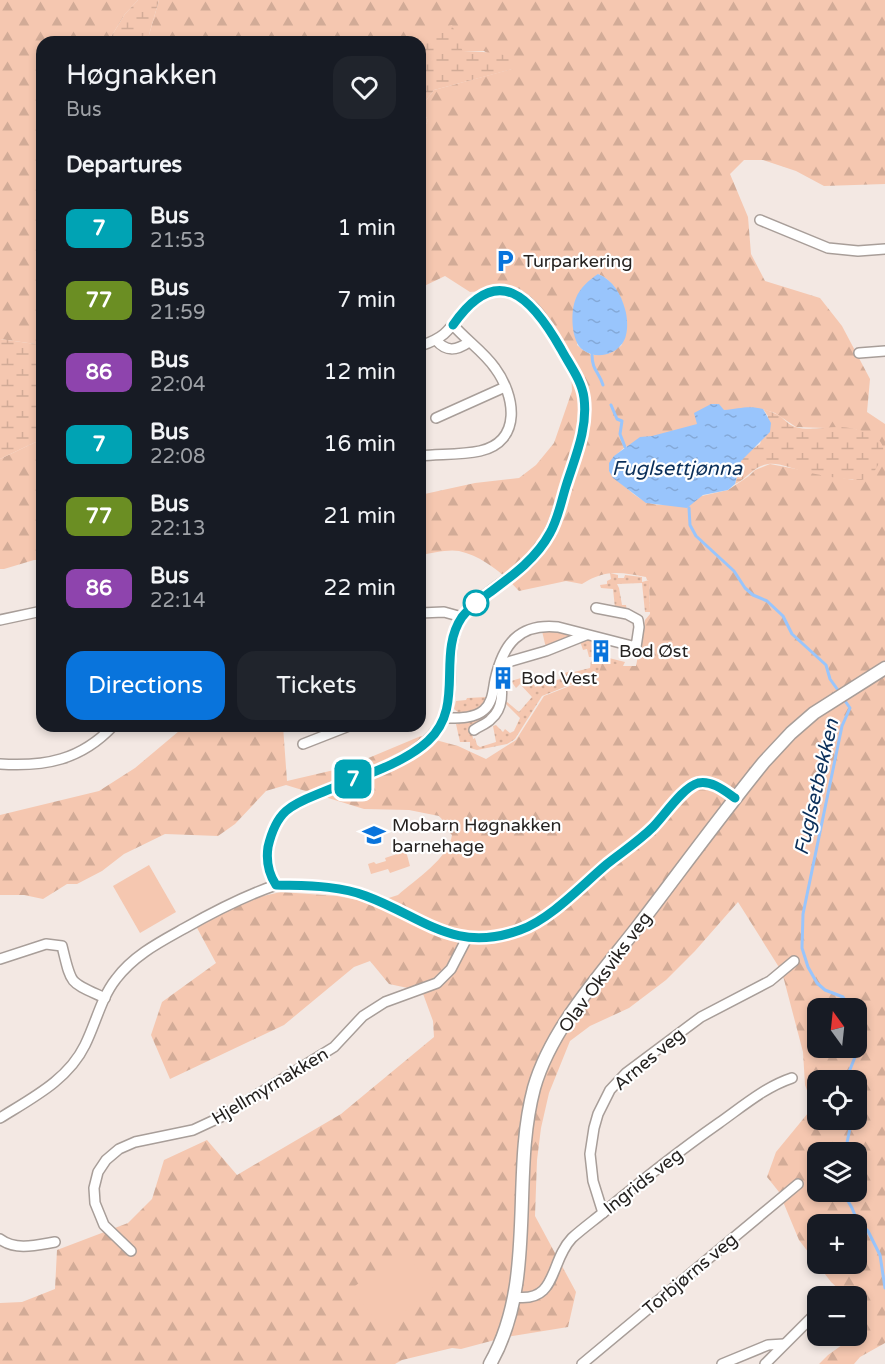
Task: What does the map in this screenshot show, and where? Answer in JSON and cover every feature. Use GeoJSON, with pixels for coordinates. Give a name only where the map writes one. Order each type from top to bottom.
{"type":"FeatureCollection","features":[{"type":"Feature","properties":{"kind":"street"},"geometry":{"type":"LineString","coordinates":[[760,220],[828,248],[858,251],[885,249]]}},
{"type":"Feature","properties":{"kind":"street"},"geometry":{"type":"LineString","coordinates":[[276,885],[268,869],[268,850],[277,822],[287,810],[400,759],[429,740],[444,718],[448,706],[453,641],[462,617],[529,562],[551,531],[581,441],[584,401],[576,377],[548,326],[524,298],[512,293],[490,292],[471,302],[453,325],[436,340],[426,344]]}},
{"type":"Feature","properties":{"kind":"street"},"geometry":{"type":"LineString","coordinates":[[426,456],[481,451],[496,444],[506,435],[512,421],[511,401],[497,371],[489,359],[453,325]]}},
{"type":"Feature","properties":{"kind":"street"},"geometry":{"type":"LineString","coordinates":[[436,340],[446,349],[454,350],[469,342]]}},
{"type":"Feature","properties":{"kind":"street"},"geometry":{"type":"LineString","coordinates":[[858,352],[885,351]]}},
{"type":"Feature","properties":{"kind":"street"},"geometry":{"type":"LineString","coordinates":[[436,418],[505,387]]}},
{"type":"Feature","properties":{"kind":"street"},"geometry":{"type":"LineString","coordinates":[[444,718],[470,717],[483,712],[492,697],[497,674],[513,639],[527,630],[548,626],[568,628],[586,635],[636,647],[638,620],[627,614],[596,608]]}},
{"type":"Feature","properties":{"kind":"street"},"geometry":{"type":"LineString","coordinates":[[0,620],[36,612]]}},
{"type":"Feature","properties":{"kind":"street"},"geometry":{"type":"LineString","coordinates":[[426,613],[444,612],[462,617]]}},
{"type":"Feature","properties":{"kind":"street"},"geometry":{"type":"LineString","coordinates":[[501,664],[546,651],[586,635]]}},
{"type":"Feature","properties":{"kind":"street","name":"Olav Oksviks veg"},"geometry":{"type":"LineString","coordinates":[[490,1364],[506,1331],[515,1297],[526,1130],[531,1102],[542,1066],[570,1017],[735,798],[791,733],[814,712],[885,668]]}},
{"type":"Feature","properties":{"kind":"street"},"geometry":{"type":"LineString","coordinates":[[474,730],[491,720],[500,706],[501,690],[497,674]]}},
{"type":"Feature","properties":{"kind":"street"},"geometry":{"type":"LineString","coordinates":[[0,764],[52,762],[68,758],[84,751],[107,732]]}},
{"type":"Feature","properties":{"kind":"street"},"geometry":{"type":"LineString","coordinates":[[303,744],[334,732]]}},
{"type":"Feature","properties":{"kind":"street"},"geometry":{"type":"LineString","coordinates":[[0,1118],[53,1084],[67,1071],[85,1045],[115,980],[130,963],[145,950],[250,894],[276,885],[340,890],[365,895],[445,933],[467,938],[482,938],[521,930],[546,915],[652,828],[690,788],[698,783],[711,783],[735,798]]}},
{"type":"Feature","properties":{"kind":"street","name":"Hjellmyrnakken"},"geometry":{"type":"LineString","coordinates":[[131,1251],[104,1225],[95,1203],[94,1188],[98,1172],[106,1160],[119,1149],[135,1142],[193,1130],[221,1118],[334,1047],[363,1016],[385,1002],[436,983],[451,969],[467,938]]}},
{"type":"Feature","properties":{"kind":"street"},"geometry":{"type":"LineString","coordinates":[[0,959],[46,944],[62,946],[70,978],[78,987],[105,998]]}},
{"type":"Feature","properties":{"kind":"street","name":"Arnes veg"},"geometry":{"type":"LineString","coordinates":[[603,1213],[595,1188],[590,1154],[596,1121],[610,1090],[626,1073],[701,1017],[770,981],[794,961]]}},
{"type":"Feature","properties":{"kind":"street","name":"Ingrids veg"},"geometry":{"type":"LineString","coordinates":[[515,1297],[532,1297],[542,1293],[565,1247],[580,1231],[696,1139],[765,1090],[792,1078]]}},
{"type":"Feature","properties":{"kind":"street","name":"Torbjørns veg"},"geometry":{"type":"LineString","coordinates":[[582,1364],[798,1184]]}},
{"type":"Feature","properties":{"kind":"street"},"geometry":{"type":"LineString","coordinates":[[0,1239],[6,1244],[26,1247],[55,1242]]}},
{"type":"Feature","properties":{"kind":"street"},"geometry":{"type":"LineString","coordinates":[[765,1364],[807,1322]]}},
{"type":"Feature","properties":{"kind":"street"},"geometry":{"type":"LineString","coordinates":[[722,1364],[768,1345],[784,1344]]}},
{"type":"Feature","properties":{"kind":"green space"},"geometry":{"type":"Polygon","coordinates":[[[0,0],[138,0],[125,14],[111,36],[36,36],[36,344],[0,339],[0,0]]]}},
{"type":"Feature","properties":{"kind":"green space"},"geometry":{"type":"Polygon","coordinates":[[[138,0],[159,0],[149,36],[111,36],[125,14],[138,0]]]}},
{"type":"Feature","properties":{"kind":"green space"},"geometry":{"type":"Polygon","coordinates":[[[159,0],[885,0],[885,184],[824,186],[796,171],[763,160],[744,160],[730,174],[748,217],[751,254],[765,281],[820,298],[842,326],[870,379],[867,412],[885,424],[885,1343],[860,1357],[854,1364],[819,1364],[841,1346],[867,1346],[867,1286],[835,1286],[825,1274],[867,1274],[867,1214],[807,1214],[807,1250],[799,1240],[779,1192],[767,1177],[776,1152],[807,1114],[807,1130],[867,1130],[867,1070],[807,1070],[807,1090],[803,1052],[782,972],[738,902],[666,980],[629,1008],[590,1026],[570,1041],[549,1093],[537,1160],[535,1216],[576,1292],[568,1327],[506,1337],[461,1349],[452,1348],[402,1360],[395,1364],[0,1364],[0,1303],[22,1302],[55,1289],[57,1250],[128,1223],[152,1199],[164,1160],[207,1140],[237,1175],[341,1114],[434,1037],[433,1021],[422,991],[389,984],[370,961],[354,967],[284,1025],[170,1079],[151,1035],[162,1002],[216,963],[196,926],[245,900],[281,892],[337,896],[373,903],[398,895],[438,860],[450,844],[452,835],[439,816],[409,810],[364,809],[286,785],[266,791],[235,824],[218,836],[165,834],[124,854],[102,871],[77,884],[67,884],[43,899],[24,895],[0,895],[0,815],[99,791],[135,768],[178,732],[283,732],[287,781],[347,767],[421,736],[458,746],[486,759],[516,740],[544,696],[598,675],[603,661],[623,666],[636,666],[645,620],[650,614],[649,580],[646,577],[613,573],[598,576],[582,584],[566,581],[519,591],[492,566],[468,553],[450,550],[426,554],[426,494],[475,483],[519,478],[536,465],[554,443],[572,391],[571,371],[549,328],[520,301],[492,290],[470,292],[445,276],[426,285],[426,124],[428,121],[426,100],[434,90],[512,69],[484,51],[463,52],[426,43],[426,36],[149,36],[159,0]],[[598,274],[577,345],[592,355],[621,346],[626,327],[626,316],[619,295],[607,279],[598,274]],[[762,409],[625,447],[612,460],[609,471],[640,498],[662,505],[728,490],[755,470],[770,464],[853,480],[883,447],[878,440],[855,429],[796,427],[775,413],[762,409]]]}},
{"type":"Feature","properties":{"kind":"green space"},"geometry":{"type":"Polygon","coordinates":[[[452,25],[463,52],[505,55],[517,62],[513,69],[434,90],[426,100],[426,36],[414,36],[452,25]]]}},
{"type":"Feature","properties":{"kind":"green space"},"geometry":{"type":"Polygon","coordinates":[[[0,339],[36,344],[36,442],[0,459],[0,339]]]}},
{"type":"Feature","properties":{"kind":"green space"},"geometry":{"type":"Polygon","coordinates":[[[763,409],[778,415],[795,427],[811,429],[843,427],[864,431],[880,442],[883,449],[882,456],[870,476],[862,480],[823,476],[782,465],[766,464],[735,484],[741,461],[746,454],[760,444],[768,416],[763,409]]]}},
{"type":"Feature","properties":{"kind":"green space"},"geometry":{"type":"Polygon","coordinates":[[[36,442],[36,560],[4,569],[0,569],[0,459],[36,442]]]}},
{"type":"Feature","properties":{"kind":"green space"},"geometry":{"type":"Polygon","coordinates":[[[610,573],[618,575],[618,578],[624,578],[625,575],[642,577],[642,582],[649,580],[650,612],[645,612],[642,583],[617,584],[622,605],[626,605],[627,612],[615,608],[613,589],[601,588],[600,585],[607,584],[607,581],[611,579],[610,573]]]}},
{"type":"Feature","properties":{"kind":"green space"},"geometry":{"type":"Polygon","coordinates":[[[547,629],[575,635],[546,648],[542,631],[547,629]]]}},
{"type":"Feature","properties":{"kind":"green space"},"geometry":{"type":"Polygon","coordinates":[[[593,640],[593,647],[600,651],[601,656],[625,662],[623,666],[606,668],[595,675],[542,696],[515,739],[507,744],[477,750],[470,748],[470,742],[460,742],[456,724],[483,716],[498,686],[496,709],[472,731],[473,739],[475,738],[480,747],[496,742],[493,726],[496,725],[503,732],[505,729],[510,733],[514,731],[520,718],[504,702],[505,694],[506,701],[519,712],[532,697],[520,684],[516,688],[511,681],[531,675],[535,687],[563,678],[562,674],[573,670],[574,672],[590,668],[591,661],[595,657],[589,657],[587,649],[583,650],[580,641],[593,640]]]}},
{"type":"Feature","properties":{"kind":"green space"},"geometry":{"type":"Polygon","coordinates":[[[487,697],[480,708],[472,711],[459,713],[454,709],[456,701],[487,697]]]}},
{"type":"Feature","properties":{"kind":"green space"},"geometry":{"type":"Polygon","coordinates":[[[406,851],[410,866],[390,873],[388,869],[371,874],[368,864],[386,861],[385,858],[406,851]]]}},
{"type":"Feature","properties":{"kind":"green space"},"geometry":{"type":"Polygon","coordinates":[[[149,865],[176,912],[140,933],[113,886],[149,865]]]}},
{"type":"Feature","properties":{"kind":"green space"},"geometry":{"type":"Polygon","coordinates":[[[403,1250],[433,1288],[383,1329],[351,1289],[403,1250]]]}},
{"type":"Feature","properties":{"kind":"water"},"geometry":{"type":"Polygon","coordinates":[[[598,274],[608,280],[619,293],[625,309],[627,333],[624,342],[613,352],[593,355],[579,346],[572,318],[578,294],[585,284],[598,274]]]}},
{"type":"Feature","properties":{"kind":"water","name":"Fuglsettjønna"},"geometry":{"type":"Polygon","coordinates":[[[711,404],[719,404],[724,410],[748,407],[763,409],[771,423],[770,432],[741,461],[735,484],[728,490],[703,495],[687,508],[646,503],[613,478],[609,471],[609,463],[614,456],[640,437],[697,424],[694,413],[711,404]]]}},
{"type":"Feature","properties":{"kind":"waterway"},"geometry":{"type":"LineString","coordinates":[[592,355],[594,368],[603,385]]}},
{"type":"Feature","properties":{"kind":"waterway"},"geometry":{"type":"LineString","coordinates":[[611,405],[617,419],[622,421],[620,434],[625,447]]}},
{"type":"Feature","properties":{"kind":"waterway","name":"Fuglsetbekken"},"geometry":{"type":"LineString","coordinates":[[689,508],[690,525],[696,536],[734,571],[745,588],[753,595],[767,601],[783,616],[792,634],[826,665],[830,679],[840,693]]}},
{"type":"Feature","properties":{"kind":"waterway","name":"Fuglsetbekken"},"geometry":{"type":"LineString","coordinates":[[843,698],[850,708],[842,726],[803,914],[802,948],[808,967],[817,983],[825,990],[844,998]]}},
{"type":"Feature","properties":{"kind":"waterway","name":"Fuglsetbekken"},"geometry":{"type":"LineString","coordinates":[[850,1070],[855,1058]]}},
{"type":"Feature","properties":{"kind":"waterway","name":"Fuglsetbekken"},"geometry":{"type":"LineString","coordinates":[[847,1142],[850,1130]]}},
{"type":"Feature","properties":{"kind":"waterway","name":"Fuglsetbekken"},"geometry":{"type":"LineString","coordinates":[[848,1202],[857,1220],[868,1231],[880,1255],[885,1288]]}},
{"type":"Feature","properties":{"kind":"bus line","name":"7"},"geometry":{"type":"LineString","coordinates":[[453,325],[471,302],[490,292],[499,291],[524,298],[548,326],[584,395],[581,441],[558,512],[551,531],[529,562],[462,617],[454,634],[451,650],[448,706],[438,730],[417,750],[287,810],[271,834],[268,869],[271,878],[276,885],[320,887],[365,895],[445,933],[467,938],[482,938],[521,930],[546,915],[652,828],[690,788],[698,783],[711,783],[735,798]]}},
{"type":"Feature","properties":{"kind":"place","name":"Turparkering"},"geometry":{"type":"Point","coordinates":[505,261]}},
{"type":"Feature","properties":{"kind":"place","name":"Bod Øst"},"geometry":{"type":"Point","coordinates":[601,651]}},
{"type":"Feature","properties":{"kind":"place","name":"Bod Vest"},"geometry":{"type":"Point","coordinates":[503,678]}},
{"type":"Feature","properties":{"kind":"place","name":"Mobarn Høgnakken barnehage"},"geometry":{"type":"Point","coordinates":[374,835]}}]}
